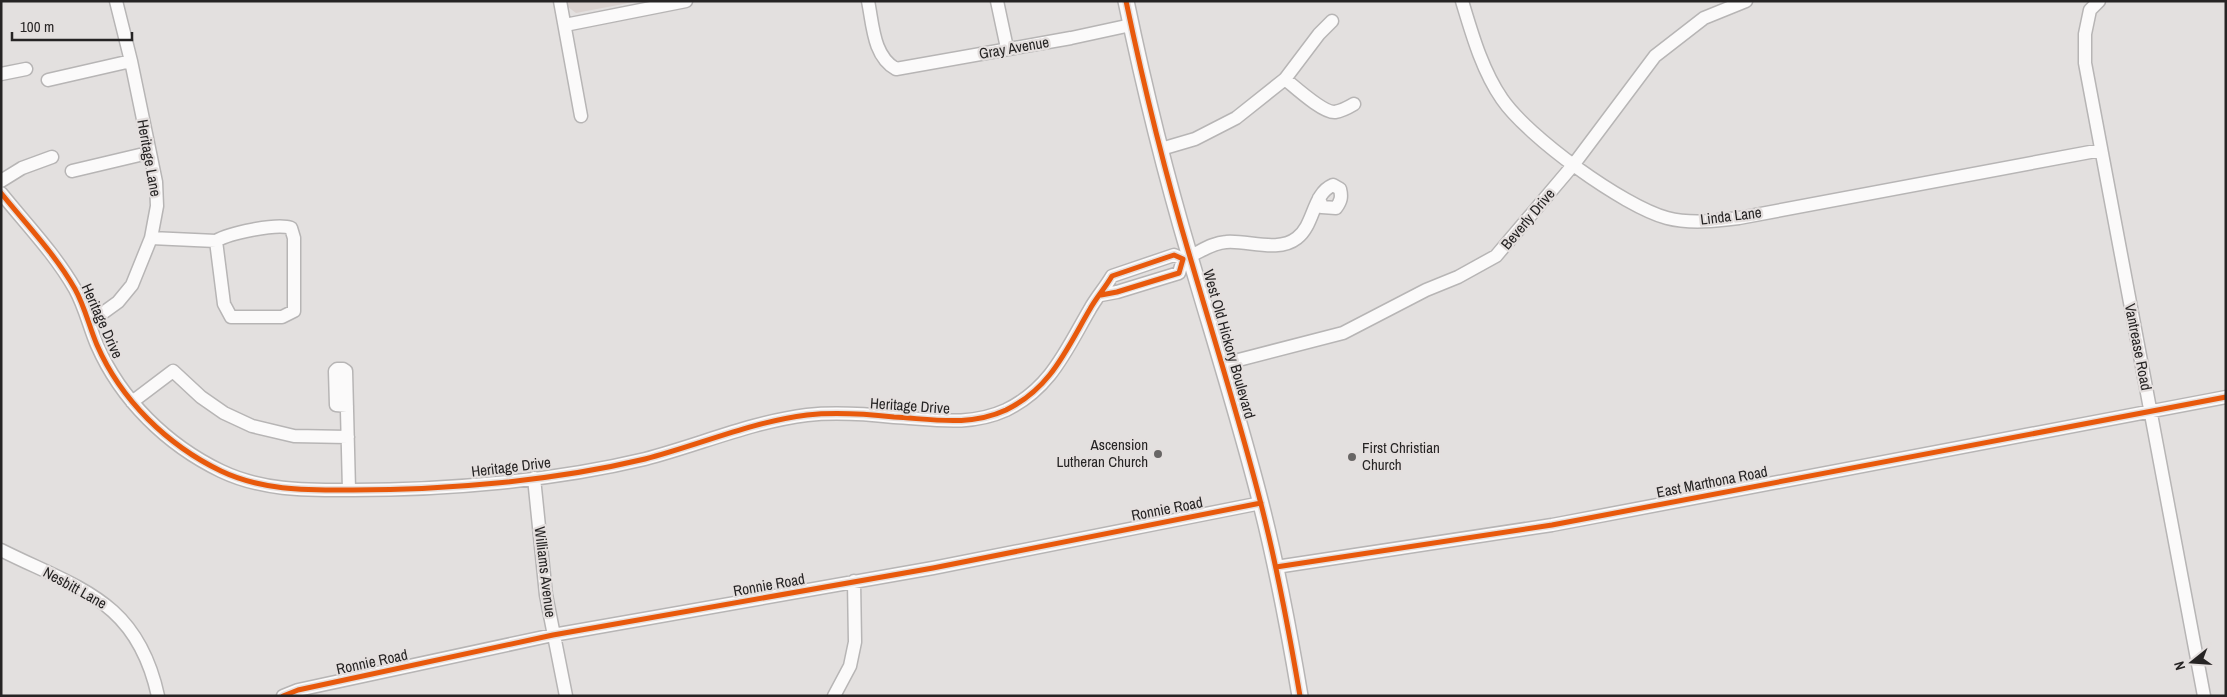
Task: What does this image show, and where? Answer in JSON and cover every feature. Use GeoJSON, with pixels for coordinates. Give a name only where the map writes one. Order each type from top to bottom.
{"type":"FeatureCollection","features":[{"type":"Feature","properties":{"kind":"main road","name":"West Old Hickory Boulevard"},"geometry":{"type":"LineString","coordinates":[[1126,1],[1187,258],[1223,364],[1261,503],[1276,567],[1300,696]]}},
{"type":"Feature","properties":{"kind":"street","name":"Heritage Lane"},"geometry":{"type":"LineString","coordinates":[[89,323],[118,302],[132,285],[152,238],[157,206],[156,182],[148,153],[131,61],[116,1]]}},
{"type":"Feature","properties":{"kind":"street"},"geometry":{"type":"LineString","coordinates":[[560,1],[582,116]]}},
{"type":"Feature","properties":{"kind":"street"},"geometry":{"type":"LineString","coordinates":[[565,25],[686,1]]}},
{"type":"Feature","properties":{"kind":"street","name":"Gray Avenue"},"geometry":{"type":"LineString","coordinates":[[868,1],[880,54],[886,63],[896,69],[1071,38],[1131,25]]}},
{"type":"Feature","properties":{"kind":"street"},"geometry":{"type":"LineString","coordinates":[[997,1],[1007,48]]}},
{"type":"Feature","properties":{"kind":"street","name":"Linda Lane"},"geometry":{"type":"LineString","coordinates":[[1462,1],[1482,61],[1503,100],[1526,125],[1574,164],[1608,187],[1656,214],[1681,220],[1704,221],[1739,218],[2101,150]]}},
{"type":"Feature","properties":{"kind":"street","name":"Beverly Drive"},"geometry":{"type":"LineString","coordinates":[[1223,364],[1343,332],[1426,290],[1458,277],[1496,256],[1574,164],[1655,56],[1704,18],[1746,1]]}},
{"type":"Feature","properties":{"kind":"street","name":"Vantrease Road"},"geometry":{"type":"LineString","coordinates":[[2090,4],[2084,49],[2101,150],[2204,696]]}},
{"type":"Feature","properties":{"kind":"street"},"geometry":{"type":"LineString","coordinates":[[1161,149],[1195,138],[1236,118],[1285,79],[1318,34],[1332,20]]}},
{"type":"Feature","properties":{"kind":"street"},"geometry":{"type":"LineString","coordinates":[[48,80],[131,61]]}},
{"type":"Feature","properties":{"kind":"street"},"geometry":{"type":"LineString","coordinates":[[1,74],[26,69]]}},
{"type":"Feature","properties":{"kind":"street"},"geometry":{"type":"LineString","coordinates":[[1285,79],[1316,104],[1328,110],[1335,112],[1354,104]]}},
{"type":"Feature","properties":{"kind":"street"},"geometry":{"type":"LineString","coordinates":[[72,171],[148,153]]}},
{"type":"Feature","properties":{"kind":"street"},"geometry":{"type":"LineString","coordinates":[[1,180],[28,165],[52,157]]}},
{"type":"Feature","properties":{"kind":"street","name":"Heritage Drive"},"geometry":{"type":"LineString","coordinates":[[1,193],[68,279],[83,306],[104,358],[132,402],[151,423],[196,457],[226,473],[255,483],[281,488],[349,490],[427,488],[534,478],[591,470],[644,459],[756,426],[808,415],[894,416],[939,422],[975,420],[1016,405],[1047,379],[1062,359],[1093,304],[1101,295],[1112,276],[1174,255],[1187,258]]}},
{"type":"Feature","properties":{"kind":"street","name":"Heritage Drive"},"geometry":{"type":"LineString","coordinates":[[1101,295],[1179,273],[1187,258],[1212,245],[1226,242],[1262,245],[1284,244],[1298,238],[1314,213],[1319,198]]}},
{"type":"Feature","properties":{"kind":"street"},"geometry":{"type":"LineString","coordinates":[[152,238],[216,241],[225,236],[279,226],[291,228],[294,238],[294,311],[282,317],[231,317],[224,304],[216,241]]}},
{"type":"Feature","properties":{"kind":"street"},"geometry":{"type":"LineString","coordinates":[[132,402],[173,370],[201,397],[224,413],[252,426],[294,436],[348,437]]}},
{"type":"Feature","properties":{"kind":"street","name":"East Marthona Road"},"geometry":{"type":"LineString","coordinates":[[1276,567],[1552,526],[2226,397]]}},
{"type":"Feature","properties":{"kind":"street"},"geometry":{"type":"LineString","coordinates":[[347,406],[349,490]]}},
{"type":"Feature","properties":{"kind":"street","name":"Williams Avenue"},"geometry":{"type":"LineString","coordinates":[[534,478],[546,596],[566,696]]}},
{"type":"Feature","properties":{"kind":"street","name":"Ronnie Road"},"geometry":{"type":"LineString","coordinates":[[283,696],[298,690],[553,635],[933,568],[1261,503]]}},
{"type":"Feature","properties":{"kind":"street","name":"Nesbitt Lane"},"geometry":{"type":"LineString","coordinates":[[1,550],[87,591],[114,610],[134,632],[142,647],[150,665],[158,696]]}},
{"type":"Feature","properties":{"kind":"street"},"geometry":{"type":"LineString","coordinates":[[834,696],[850,666],[855,642],[854,581]]}},
{"type":"Feature","properties":{"kind":"shaded area"},"geometry":{"type":"Polygon","coordinates":[[[567,1],[639,1],[576,13],[568,7],[567,1]]]}},
{"type":"Feature","properties":{"kind":"cycle path"},"geometry":{"type":"LineString","coordinates":[[1126,1],[1172,194],[1236,411],[1261,504],[1282,599],[1300,696]]}},
{"type":"Feature","properties":{"kind":"cycle path"},"geometry":{"type":"LineString","coordinates":[[1,193],[67,276],[75,289],[107,365],[119,384],[148,419],[182,448],[221,471],[237,478],[286,488],[389,490],[500,483],[574,473],[645,459],[745,428],[807,415],[850,414],[950,421],[978,419],[1006,410],[1035,391],[1056,367],[1092,305],[1112,276],[1174,255],[1183,259],[1179,273],[1101,295]]}},
{"type":"Feature","properties":{"kind":"cycle path"},"geometry":{"type":"LineString","coordinates":[[1276,567],[1552,525],[2226,397]]}},
{"type":"Feature","properties":{"kind":"cycle path"},"geometry":{"type":"LineString","coordinates":[[283,696],[298,690],[553,635],[933,568],[1261,503]]}},
{"type":"Feature","properties":{"kind":"place","name":"Ascension Lutheran Church"},"geometry":{"type":"Point","coordinates":[1158,454]}},
{"type":"Feature","properties":{"kind":"place","name":"First Christian Church"},"geometry":{"type":"Point","coordinates":[1352,457]}}]}
